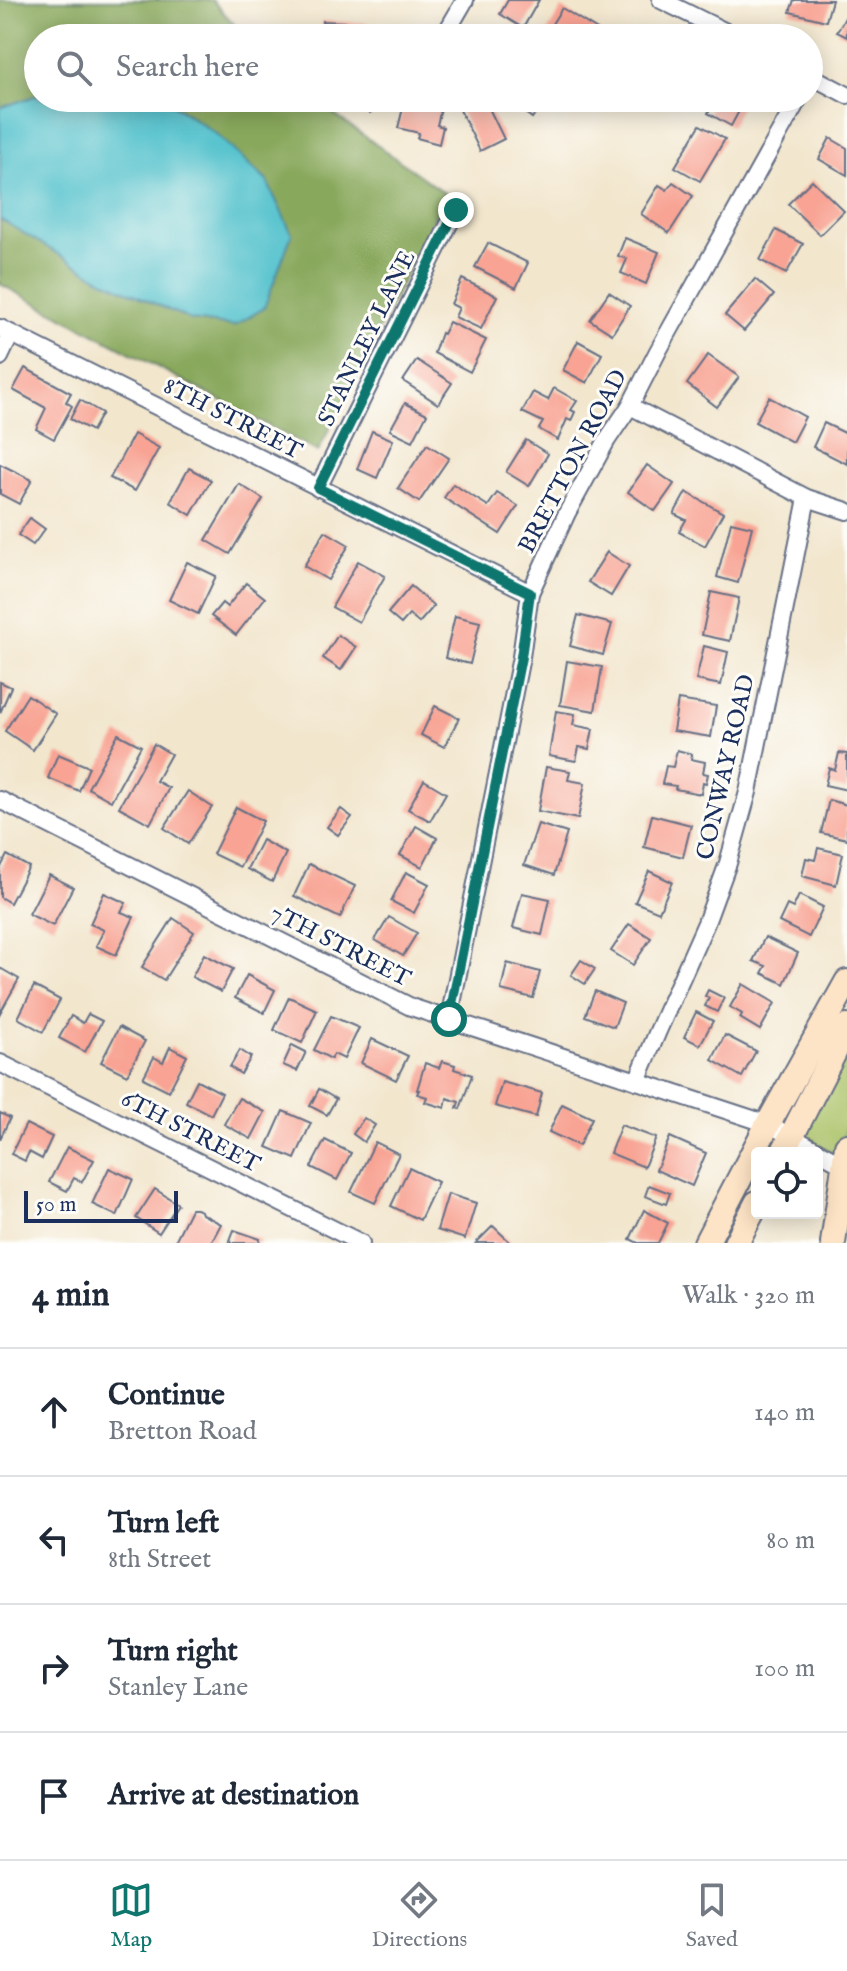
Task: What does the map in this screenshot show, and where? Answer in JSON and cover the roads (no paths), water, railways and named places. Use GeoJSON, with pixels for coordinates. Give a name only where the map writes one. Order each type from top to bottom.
{"type":"FeatureCollection","features":[{"type":"Feature","properties":{"kind":"main road"},"geometry":{"type":"LineString","coordinates":[[706,1243],[847,982]]}},
{"type":"Feature","properties":{"kind":"main road"},"geometry":{"type":"LineString","coordinates":[[787,1145],[847,1027]]}},
{"type":"Feature","properties":{"kind":"main road"},"geometry":{"type":"LineString","coordinates":[[833,1243],[846,1156]]}},
{"type":"Feature","properties":{"kind":"main road"},"geometry":{"type":"LineString","coordinates":[[736,1243],[751,1214]]}},
{"type":"Feature","properties":{"kind":"street"},"geometry":{"type":"LineString","coordinates":[[451,24],[465,0]]}},
{"type":"Feature","properties":{"kind":"street"},"geometry":{"type":"LineString","coordinates":[[661,0],[710,24]]}},
{"type":"Feature","properties":{"kind":"street"},"geometry":{"type":"LineString","coordinates":[[823,83],[847,95]]}},
{"type":"Feature","properties":{"kind":"street","name":"BRETTON ROAD"},"geometry":{"type":"LineString","coordinates":[[449,1019],[521,657],[530,593],[567,513],[607,440],[630,406],[791,112]]}},
{"type":"Feature","properties":{"kind":"street","name":"STANLEY LANE"},"geometry":{"type":"LineString","coordinates":[[318,488],[456,210]]}},
{"type":"Feature","properties":{"kind":"street"},"geometry":{"type":"LineString","coordinates":[[0,357],[6,331]]}},
{"type":"Feature","properties":{"kind":"street","name":"8TH STREET"},"geometry":{"type":"LineString","coordinates":[[6,331],[530,593]]}},
{"type":"Feature","properties":{"kind":"street"},"geometry":{"type":"LineString","coordinates":[[630,406],[807,498],[847,511]]}},
{"type":"Feature","properties":{"kind":"street","name":"CONWAY ROAD"},"geometry":{"type":"LineString","coordinates":[[637,1081],[706,923],[728,863],[748,792],[807,498]]}},
{"type":"Feature","properties":{"kind":"street","name":"7TH STREET"},"geometry":{"type":"LineString","coordinates":[[0,800],[411,1007],[768,1124],[787,1145],[846,1156]]}},
{"type":"Feature","properties":{"kind":"street","name":"6TH STREET"},"geometry":{"type":"LineString","coordinates":[[0,1063],[361,1243]]}},
{"type":"Feature","properties":{"kind":"water"},"geometry":{"type":"Polygon","coordinates":[[[24,100],[24,112],[184,112],[215,133],[267,181],[292,234],[264,308],[234,326],[191,320],[99,278],[0,219],[0,108],[24,100]]]}}]}
